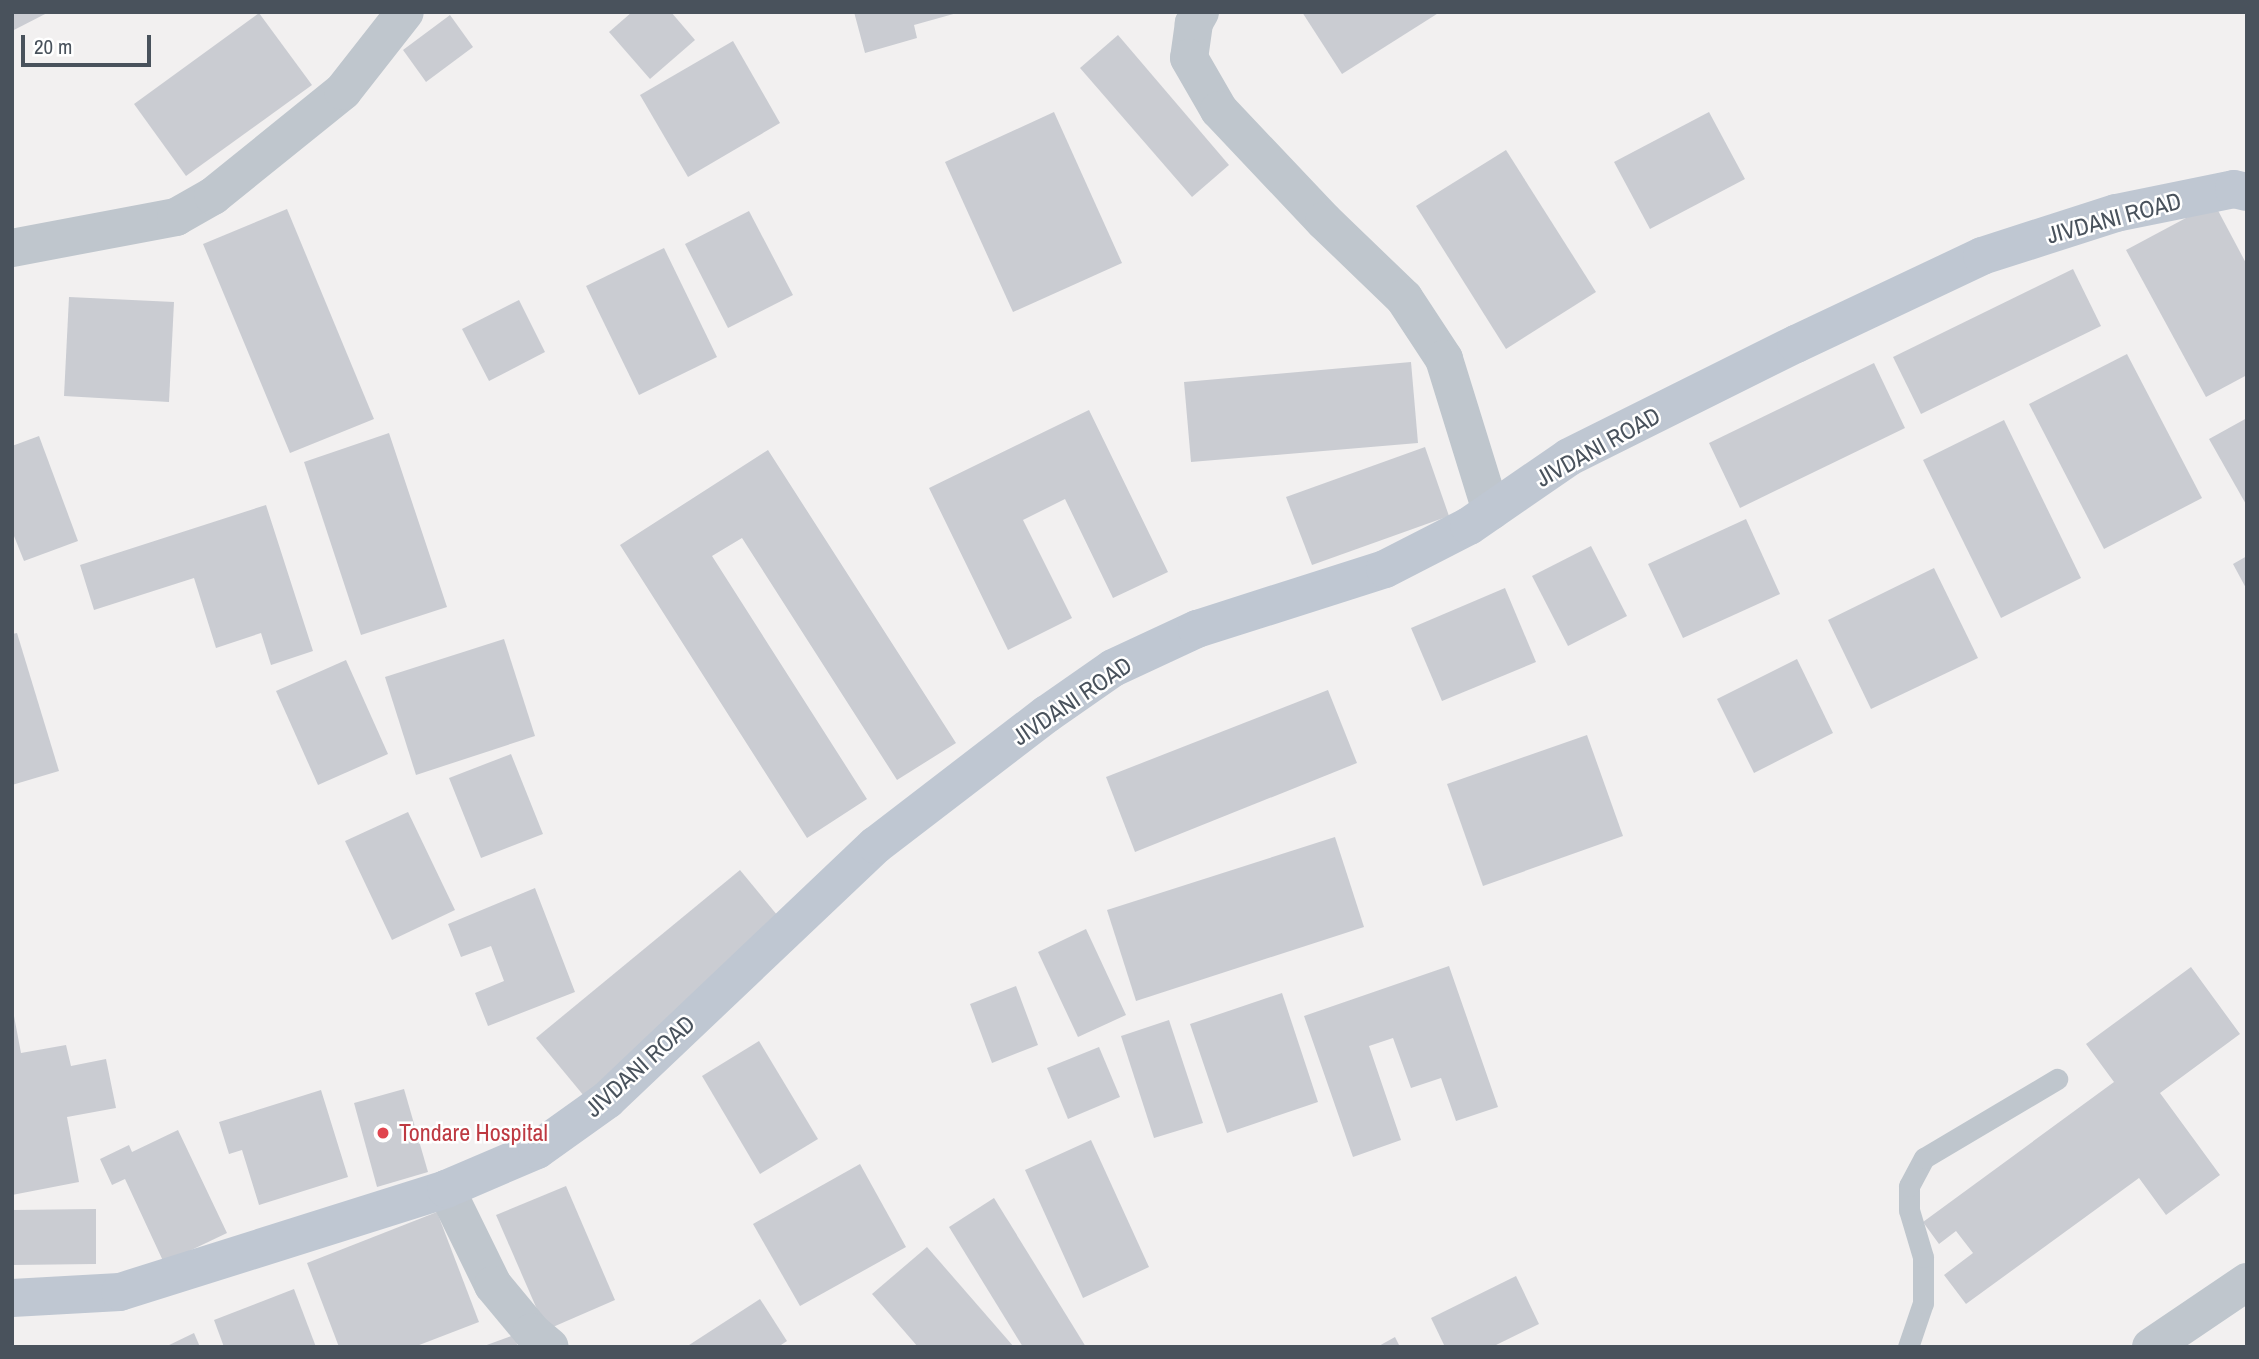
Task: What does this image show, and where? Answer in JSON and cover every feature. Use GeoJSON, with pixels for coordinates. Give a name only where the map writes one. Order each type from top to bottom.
{"type":"FeatureCollection","features":[{"type":"Feature","properties":{"kind":"main road","name":"JIVDANI ROAD"},"geometry":{"type":"LineString","coordinates":[[12,1298],[120,1292],[446,1189],[537,1150],[607,1100],[876,845],[1047,713],[1113,668],[1197,629],[1385,569],[1469,527],[1569,457],[1796,344],[1982,256],[2116,213],[2234,189],[2247,192]]}},
{"type":"Feature","properties":{"kind":"street"},"geometry":{"type":"LineString","coordinates":[[12,248],[176,217],[214,196],[343,91],[405,12]]}},
{"type":"Feature","properties":{"kind":"street"},"geometry":{"type":"LineString","coordinates":[[1194,16],[1189,58],[1219,110],[1324,221],[1404,298],[1444,359],[1491,511]]}},
{"type":"Feature","properties":{"kind":"street"},"geometry":{"type":"LineString","coordinates":[[446,1189],[493,1285],[532,1332],[550,1347]]}},
{"type":"Feature","properties":{"kind":"street"},"geometry":{"type":"LineString","coordinates":[[2151,1347],[2247,1282]]}},
{"type":"Feature","properties":{"kind":"lane"},"geometry":{"type":"LineString","coordinates":[[1908,1347],[1923,1303],[1923,1257],[1909,1210],[1909,1186],[1924,1158],[2057,1079]]}},
{"type":"Feature","properties":{"kind":"building"},"geometry":{"type":"Polygon","coordinates":[[[12,12],[49,12],[12,31],[12,12]]]}},
{"type":"Feature","properties":{"kind":"building"},"geometry":{"type":"Polygon","coordinates":[[[632,12],[671,12],[695,40],[650,79],[609,32],[632,12]]]}},
{"type":"Feature","properties":{"kind":"building"},"geometry":{"type":"Polygon","coordinates":[[[854,12],[957,13],[914,25],[917,38],[865,53],[854,12]]]}},
{"type":"Feature","properties":{"kind":"building"},"geometry":{"type":"Polygon","coordinates":[[[1302,12],[1440,12],[1342,74],[1302,12]]]}},
{"type":"Feature","properties":{"kind":"building"},"geometry":{"type":"Polygon","coordinates":[[[259,13],[312,85],[186,176],[134,104],[259,13]]]}},
{"type":"Feature","properties":{"kind":"building"},"geometry":{"type":"Polygon","coordinates":[[[450,15],[473,47],[426,82],[403,50],[450,15]]]}},
{"type":"Feature","properties":{"kind":"building"},"geometry":{"type":"Polygon","coordinates":[[[1118,35],[1229,165],[1192,197],[1080,68],[1118,35]]]}},
{"type":"Feature","properties":{"kind":"building"},"geometry":{"type":"Polygon","coordinates":[[[733,41],[780,123],[688,177],[640,95],[733,41]]]}},
{"type":"Feature","properties":{"kind":"building"},"geometry":{"type":"Polygon","coordinates":[[[1054,112],[1122,263],[1013,312],[945,162],[1054,112]]]}},
{"type":"Feature","properties":{"kind":"building"},"geometry":{"type":"Polygon","coordinates":[[[1709,112],[1745,179],[1650,229],[1614,162],[1709,112]]]}},
{"type":"Feature","properties":{"kind":"building"},"geometry":{"type":"Polygon","coordinates":[[[1506,150],[1596,292],[1506,349],[1416,206],[1506,150]]]}},
{"type":"Feature","properties":{"kind":"building"},"geometry":{"type":"Polygon","coordinates":[[[2214,203],[2247,265],[2247,375],[2206,397],[2126,250],[2214,203]]]}},
{"type":"Feature","properties":{"kind":"building"},"geometry":{"type":"Polygon","coordinates":[[[287,209],[374,419],[290,453],[203,244],[287,209]]]}},
{"type":"Feature","properties":{"kind":"building"},"geometry":{"type":"Polygon","coordinates":[[[749,211],[793,295],[728,328],[685,244],[749,211]]]}},
{"type":"Feature","properties":{"kind":"building"},"geometry":{"type":"Polygon","coordinates":[[[664,248],[717,357],[639,395],[586,286],[664,248]]]}},
{"type":"Feature","properties":{"kind":"building"},"geometry":{"type":"Polygon","coordinates":[[[2073,269],[2101,326],[1921,414],[1893,357],[2073,269]]]}},
{"type":"Feature","properties":{"kind":"building"},"geometry":{"type":"Polygon","coordinates":[[[69,297],[174,302],[169,402],[64,396],[69,297]]]}},
{"type":"Feature","properties":{"kind":"building"},"geometry":{"type":"Polygon","coordinates":[[[519,300],[545,352],[489,381],[462,329],[519,300]]]}},
{"type":"Feature","properties":{"kind":"building"},"geometry":{"type":"Polygon","coordinates":[[[2127,354],[2202,498],[2104,549],[2029,404],[2127,354]]]}},
{"type":"Feature","properties":{"kind":"building"},"geometry":{"type":"Polygon","coordinates":[[[1411,362],[1418,443],[1191,462],[1184,382],[1411,362]]]}},
{"type":"Feature","properties":{"kind":"building"},"geometry":{"type":"Polygon","coordinates":[[[1874,363],[1905,428],[1740,508],[1709,443],[1874,363]]]}},
{"type":"Feature","properties":{"kind":"building"},"geometry":{"type":"Polygon","coordinates":[[[1089,410],[1168,572],[1113,598],[1065,499],[1023,520],[1072,618],[1008,650],[929,488],[1089,410]]]}},
{"type":"Feature","properties":{"kind":"building"},"geometry":{"type":"Polygon","coordinates":[[[2247,418],[2247,506],[2209,439],[2247,418]]]}},
{"type":"Feature","properties":{"kind":"building"},"geometry":{"type":"Polygon","coordinates":[[[2004,420],[2081,578],[2001,618],[1923,460],[2004,420]]]}},
{"type":"Feature","properties":{"kind":"building"},"geometry":{"type":"Polygon","coordinates":[[[389,433],[447,607],[361,635],[304,462],[389,433]]]}},
{"type":"Feature","properties":{"kind":"building"},"geometry":{"type":"Polygon","coordinates":[[[39,436],[78,541],[24,561],[12,531],[12,446],[39,436]]]}},
{"type":"Feature","properties":{"kind":"building"},"geometry":{"type":"Polygon","coordinates":[[[1425,447],[1449,516],[1312,565],[1286,497],[1425,447]]]}},
{"type":"Feature","properties":{"kind":"building"},"geometry":{"type":"Polygon","coordinates":[[[768,450],[956,743],[897,780],[742,538],[712,556],[867,799],[807,838],[620,545],[768,450]]]}},
{"type":"Feature","properties":{"kind":"building"},"geometry":{"type":"Polygon","coordinates":[[[266,505],[313,651],[271,665],[261,633],[216,648],[194,578],[94,610],[80,565],[266,505]]]}},
{"type":"Feature","properties":{"kind":"building"},"geometry":{"type":"Polygon","coordinates":[[[1746,519],[1780,594],[1683,638],[1648,564],[1746,519]]]}},
{"type":"Feature","properties":{"kind":"building"},"geometry":{"type":"Polygon","coordinates":[[[1591,546],[1627,616],[1568,646],[1532,576],[1591,546]]]}},
{"type":"Feature","properties":{"kind":"building"},"geometry":{"type":"Polygon","coordinates":[[[2247,556],[2247,590],[2233,564],[2247,556]]]}},
{"type":"Feature","properties":{"kind":"building"},"geometry":{"type":"Polygon","coordinates":[[[1934,568],[1978,658],[1871,709],[1828,620],[1934,568]]]}},
{"type":"Feature","properties":{"kind":"building"},"geometry":{"type":"Polygon","coordinates":[[[1505,588],[1536,662],[1442,701],[1411,628],[1505,588]]]}},
{"type":"Feature","properties":{"kind":"building"},"geometry":{"type":"Polygon","coordinates":[[[17,633],[59,771],[12,785],[12,634],[17,633]]]}},
{"type":"Feature","properties":{"kind":"building"},"geometry":{"type":"Polygon","coordinates":[[[504,639],[535,736],[416,775],[385,677],[504,639]]]}},
{"type":"Feature","properties":{"kind":"building"},"geometry":{"type":"Polygon","coordinates":[[[1797,659],[1833,733],[1754,773],[1717,699],[1797,659]]]}},
{"type":"Feature","properties":{"kind":"building"},"geometry":{"type":"Polygon","coordinates":[[[346,660],[388,754],[318,785],[276,691],[346,660]]]}},
{"type":"Feature","properties":{"kind":"building"},"geometry":{"type":"Polygon","coordinates":[[[1328,690],[1357,763],[1135,852],[1106,777],[1328,690]]]}},
{"type":"Feature","properties":{"kind":"building"},"geometry":{"type":"Polygon","coordinates":[[[1587,735],[1623,836],[1483,886],[1447,784],[1587,735]]]}},
{"type":"Feature","properties":{"kind":"building"},"geometry":{"type":"Polygon","coordinates":[[[511,754],[543,834],[481,858],[449,778],[511,754]]]}},
{"type":"Feature","properties":{"kind":"building"},"geometry":{"type":"Polygon","coordinates":[[[408,812],[455,910],[392,940],[345,841],[408,812]]]}},
{"type":"Feature","properties":{"kind":"building"},"geometry":{"type":"Polygon","coordinates":[[[1335,837],[1364,927],[1136,1001],[1107,910],[1335,837]]]}},
{"type":"Feature","properties":{"kind":"building"},"geometry":{"type":"Polygon","coordinates":[[[740,870],[787,927],[584,1096],[536,1038],[740,870]]]}},
{"type":"Feature","properties":{"kind":"building"},"geometry":{"type":"Polygon","coordinates":[[[535,888],[575,992],[488,1026],[475,993],[504,981],[491,946],[461,957],[448,924],[535,888]]]}},
{"type":"Feature","properties":{"kind":"building"},"geometry":{"type":"Polygon","coordinates":[[[1086,929],[1126,1015],[1078,1037],[1038,952],[1086,929]]]}},
{"type":"Feature","properties":{"kind":"building"},"geometry":{"type":"Polygon","coordinates":[[[1449,966],[1498,1107],[1456,1121],[1441,1078],[1411,1088],[1393,1038],[1369,1046],[1401,1140],[1353,1157],[1304,1016],[1449,966]]]}},
{"type":"Feature","properties":{"kind":"building"},"geometry":{"type":"Polygon","coordinates":[[[2191,967],[2240,1034],[2160,1093],[2220,1175],[2166,1215],[2139,1178],[1966,1304],[1944,1275],[1973,1253],[1956,1231],[1939,1244],[1923,1222],[2114,1082],[2086,1044],[2191,967]]]}},
{"type":"Feature","properties":{"kind":"building"},"geometry":{"type":"Polygon","coordinates":[[[1016,986],[1038,1045],[992,1063],[970,1004],[1016,986]]]}},
{"type":"Feature","properties":{"kind":"building"},"geometry":{"type":"Polygon","coordinates":[[[1282,993],[1318,1102],[1227,1133],[1190,1024],[1282,993]]]}},
{"type":"Feature","properties":{"kind":"building"},"geometry":{"type":"Polygon","coordinates":[[[14,1016],[21,1053],[66,1045],[71,1066],[106,1059],[116,1108],[67,1117],[79,1182],[12,1195],[14,1016]]]}},
{"type":"Feature","properties":{"kind":"building"},"geometry":{"type":"Polygon","coordinates":[[[1169,1020],[1203,1123],[1154,1138],[1121,1036],[1169,1020]]]}},
{"type":"Feature","properties":{"kind":"building"},"geometry":{"type":"Polygon","coordinates":[[[759,1041],[818,1139],[760,1174],[702,1076],[759,1041]]]}},
{"type":"Feature","properties":{"kind":"building"},"geometry":{"type":"Polygon","coordinates":[[[1099,1047],[1120,1097],[1068,1119],[1047,1068],[1099,1047]]]}},
{"type":"Feature","properties":{"kind":"building"},"geometry":{"type":"Polygon","coordinates":[[[404,1089],[428,1172],[377,1187],[354,1103],[404,1089]]]}},
{"type":"Feature","properties":{"kind":"building"},"geometry":{"type":"Polygon","coordinates":[[[321,1090],[348,1177],[259,1205],[242,1150],[229,1154],[219,1122],[321,1090]]]}},
{"type":"Feature","properties":{"kind":"building"},"geometry":{"type":"Polygon","coordinates":[[[178,1130],[227,1233],[164,1263],[125,1179],[112,1185],[100,1159],[129,1145],[132,1152],[178,1130]]]}},
{"type":"Feature","properties":{"kind":"building"},"geometry":{"type":"Polygon","coordinates":[[[1091,1140],[1149,1267],[1083,1298],[1025,1170],[1091,1140]]]}},
{"type":"Feature","properties":{"kind":"building"},"geometry":{"type":"Polygon","coordinates":[[[860,1164],[906,1247],[800,1306],[753,1224],[860,1164]]]}},
{"type":"Feature","properties":{"kind":"building"},"geometry":{"type":"Polygon","coordinates":[[[566,1186],[615,1300],[546,1330],[496,1215],[566,1186]]]}},
{"type":"Feature","properties":{"kind":"building"},"geometry":{"type":"Polygon","coordinates":[[[994,1198],[1086,1347],[1023,1347],[949,1227],[994,1198]]]}},
{"type":"Feature","properties":{"kind":"building"},"geometry":{"type":"Polygon","coordinates":[[[96,1209],[96,1264],[12,1265],[12,1210],[96,1209]]]}},
{"type":"Feature","properties":{"kind":"building"},"geometry":{"type":"Polygon","coordinates":[[[437,1212],[479,1322],[414,1347],[339,1347],[307,1263],[437,1212]]]}},
{"type":"Feature","properties":{"kind":"building"},"geometry":{"type":"Polygon","coordinates":[[[927,1247],[1014,1347],[918,1347],[872,1294],[927,1247]]]}},
{"type":"Feature","properties":{"kind":"building"},"geometry":{"type":"Polygon","coordinates":[[[1516,1276],[1539,1324],[1492,1347],[1445,1347],[1431,1318],[1516,1276]]]}},
{"type":"Feature","properties":{"kind":"building"},"geometry":{"type":"Polygon","coordinates":[[[294,1289],[316,1347],[224,1347],[214,1320],[294,1289]]]}},
{"type":"Feature","properties":{"kind":"building"},"geometry":{"type":"Polygon","coordinates":[[[760,1299],[787,1341],[778,1347],[686,1347],[760,1299]]]}},
{"type":"Feature","properties":{"kind":"building"},"geometry":{"type":"Polygon","coordinates":[[[194,1333],[200,1347],[165,1347],[194,1333]]]}},
{"type":"Feature","properties":{"kind":"building"},"geometry":{"type":"Polygon","coordinates":[[[514,1335],[518,1347],[484,1347],[484,1346],[514,1335]]]}},
{"type":"Feature","properties":{"kind":"building"},"geometry":{"type":"Polygon","coordinates":[[[1395,1337],[1400,1347],[1377,1347],[1395,1337]]]}},
{"type":"Feature","properties":{"kind":"place","name":"Tondare Hospital"},"geometry":{"type":"Point","coordinates":[383,1133]}}]}
